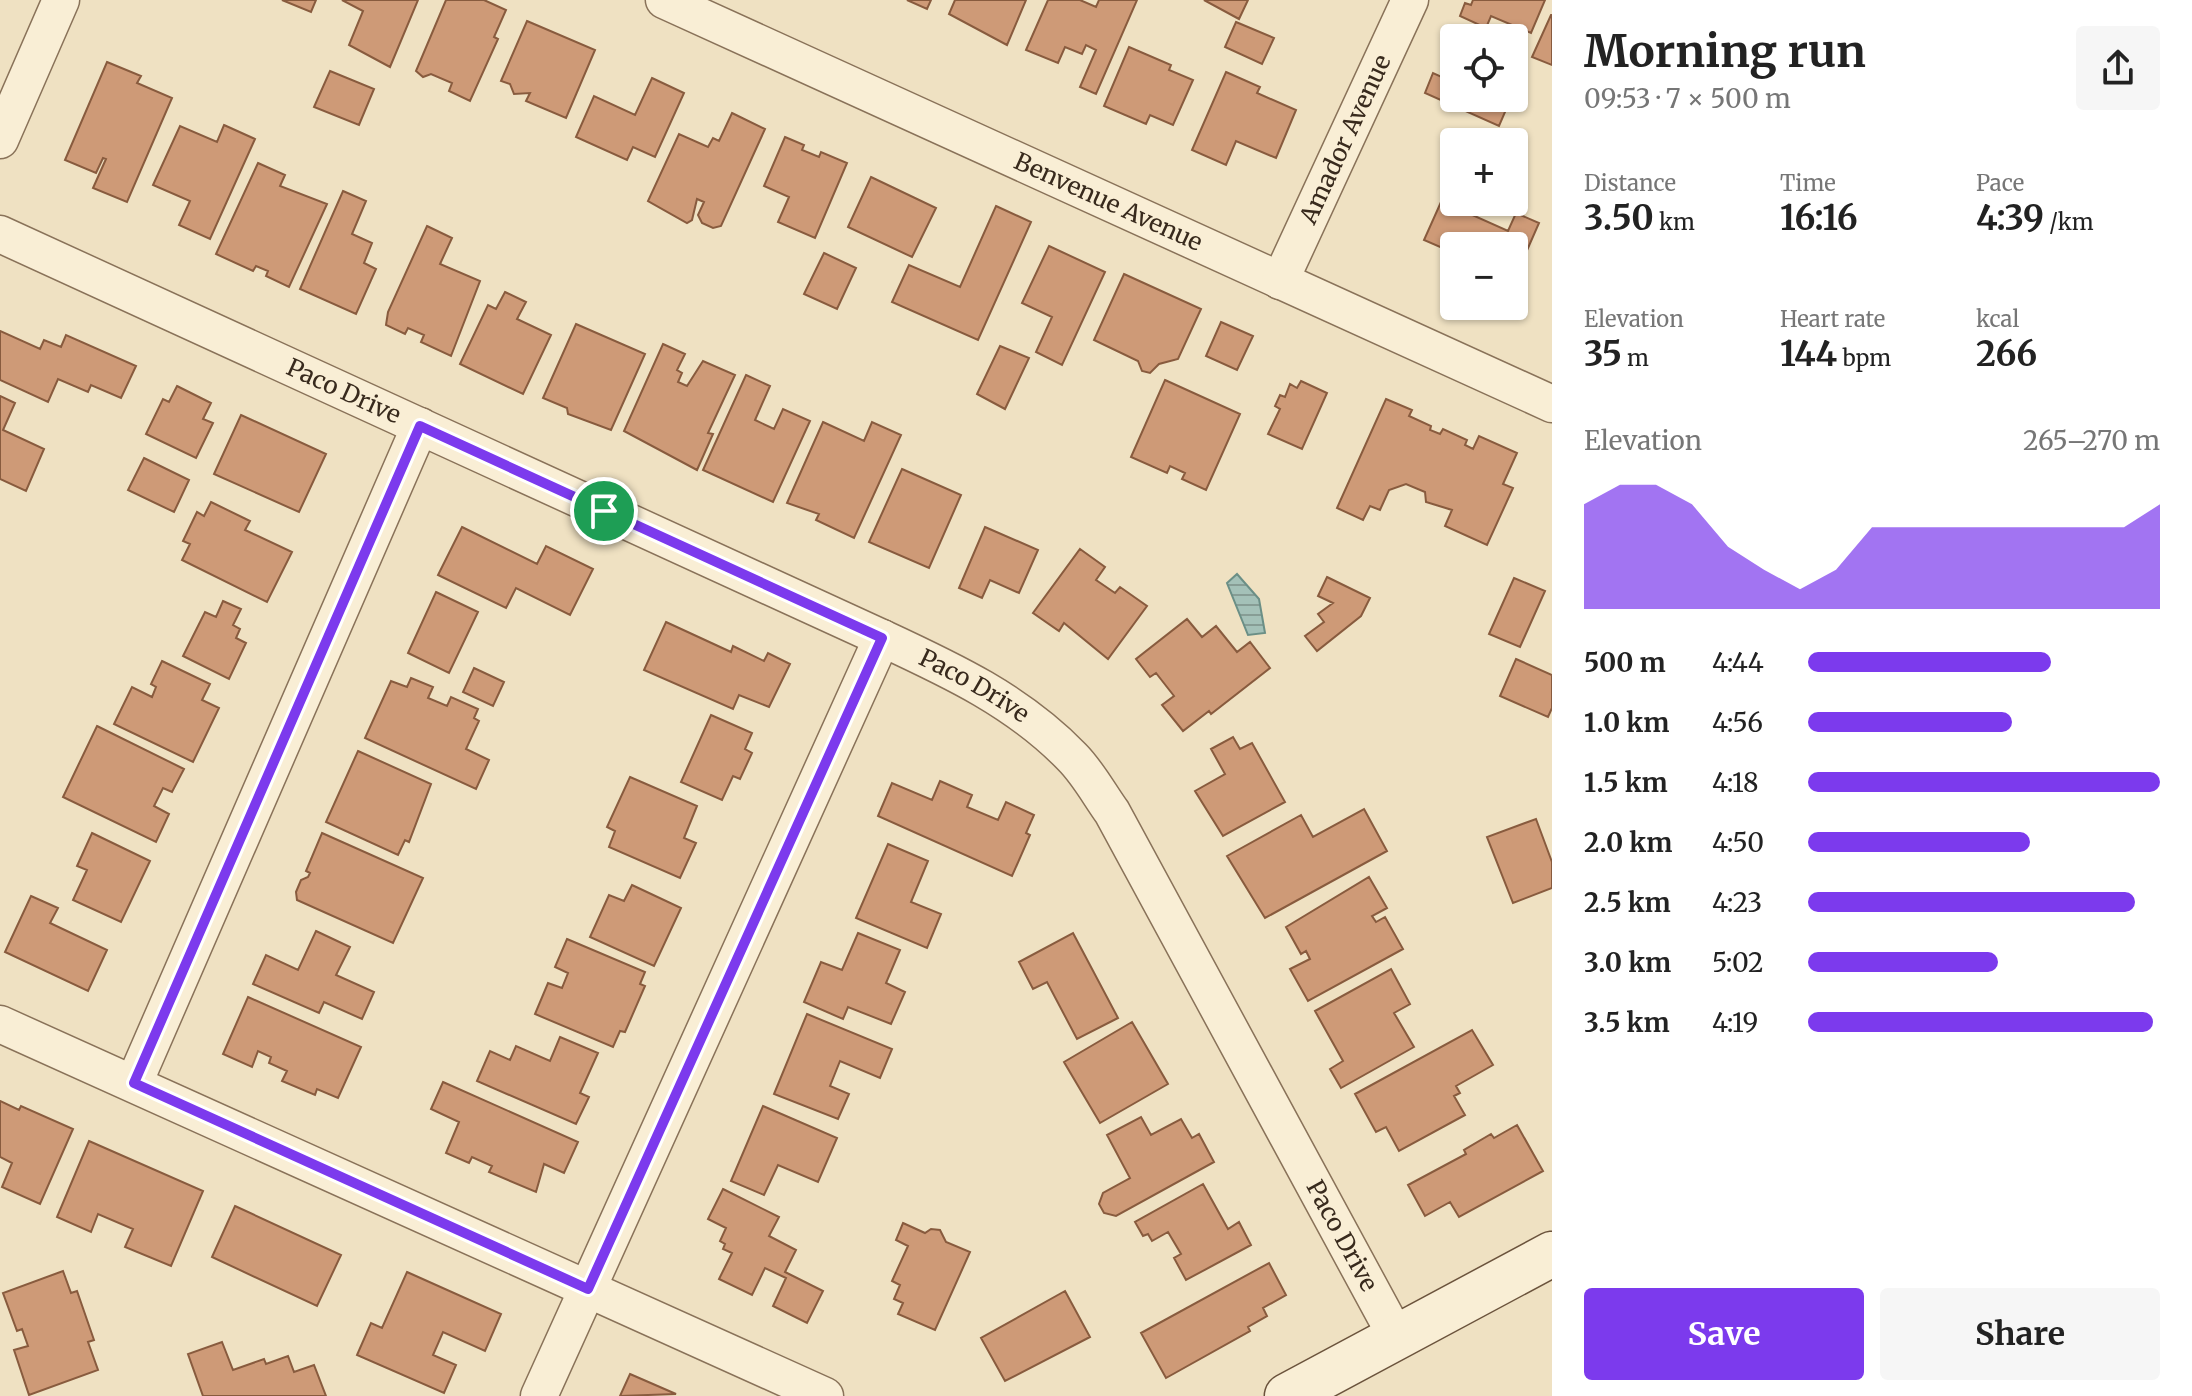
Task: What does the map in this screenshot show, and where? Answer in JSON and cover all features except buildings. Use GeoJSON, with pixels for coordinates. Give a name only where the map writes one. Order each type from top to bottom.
{"type":"FeatureCollection","features":[{"type":"Feature","properties":{"kind":"main road"},"geometry":{"type":"LineString","coordinates":[[1287,1396],[1552,1254]]}},
{"type":"Feature","properties":{"kind":"street"},"geometry":{"type":"LineString","coordinates":[[0,140],[61,0]]}},
{"type":"Feature","properties":{"kind":"street","name":"Benvenue Avenue"},"geometry":{"type":"LineString","coordinates":[[664,0],[1552,404]]}},
{"type":"Feature","properties":{"kind":"street","name":"Amador Avenue"},"geometry":{"type":"LineString","coordinates":[[1280,281],[1410,0]]}},
{"type":"Feature","properties":{"kind":"street","name":"Paco Drive"},"geometry":{"type":"LineString","coordinates":[[0,234],[956,672],[1021,710],[1075,759],[1112,812],[1396,1336]]}},
{"type":"Feature","properties":{"kind":"street"},"geometry":{"type":"LineString","coordinates":[[134,1083],[420,426]]}},
{"type":"Feature","properties":{"kind":"street"},"geometry":{"type":"LineString","coordinates":[[539,1396],[882,638]]}},
{"type":"Feature","properties":{"kind":"street"},"geometry":{"type":"LineString","coordinates":[[0,1024],[825,1396]]}},
{"type":"Feature","properties":{"kind":"water"},"geometry":{"type":"Polygon","coordinates":[[[1237,574],[1259,599],[1265,633],[1248,635],[1227,583],[1237,574]]]}},
{"type":"Feature","properties":{"kind":"route"},"geometry":{"type":"LineString","coordinates":[[420,426],[604,511],[882,638],[588,1289],[134,1083],[420,426]]}}]}
